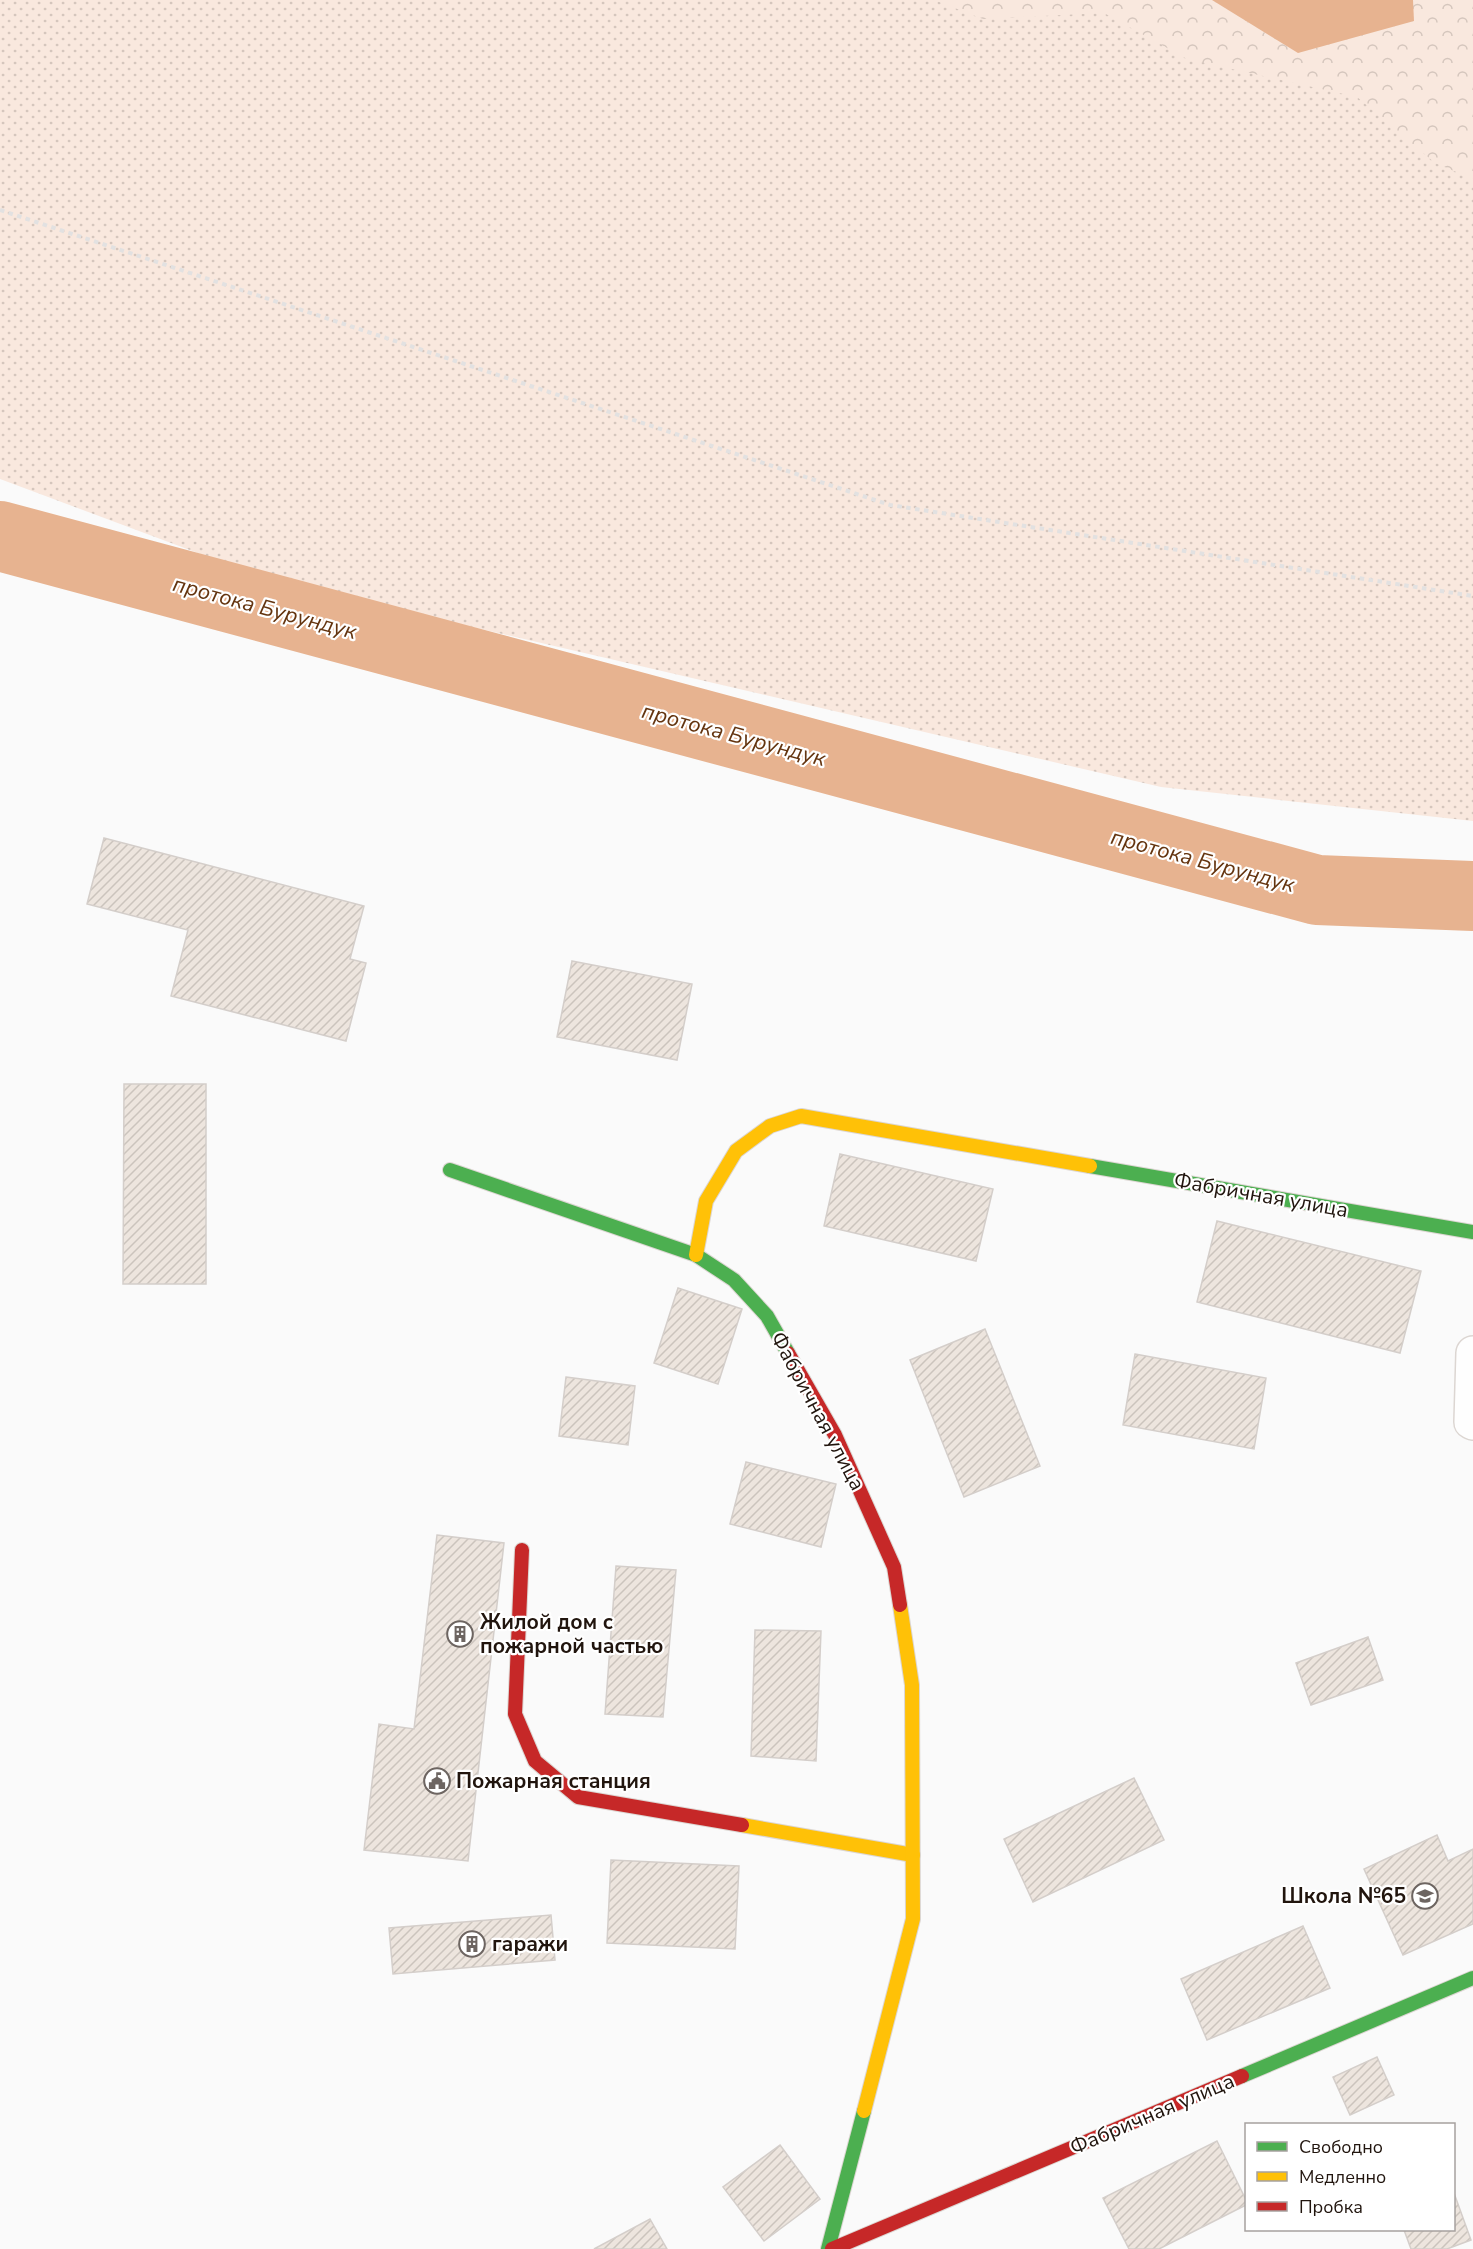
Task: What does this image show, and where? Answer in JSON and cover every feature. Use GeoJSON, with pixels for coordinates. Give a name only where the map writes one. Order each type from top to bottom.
{"type":"FeatureCollection","features":[{"type":"Feature","properties":{"kind":"street","name":"Фабричная улица"},"geometry":{"type":"LineString","coordinates":[[696,1256],[706,1201],[736,1151],[770,1126],[801,1116],[1473,1232]]}},
{"type":"Feature","properties":{"kind":"street","name":"Фабричная улица"},"geometry":{"type":"LineString","coordinates":[[450,1170],[696,1256],[734,1280],[767,1316],[835,1436],[894,1567],[912,1685],[913,1919],[830,2249]]}},
{"type":"Feature","properties":{"kind":"street"},"geometry":{"type":"LineString","coordinates":[[1473,1353],[1471,1422],[1473,1423]]}},
{"type":"Feature","properties":{"kind":"street"},"geometry":{"type":"LineString","coordinates":[[522,1550],[515,1714],[535,1761],[578,1797],[913,1855]]}},
{"type":"Feature","properties":{"kind":"street","name":"Фабричная улица"},"geometry":{"type":"LineString","coordinates":[[830,2249],[1473,1978]]}},
{"type":"Feature","properties":{"kind":"path"},"geometry":{"type":"LineString","coordinates":[[0,210],[890,505],[1473,596]]}},
{"type":"Feature","properties":{"kind":"green space"},"geometry":{"type":"Polygon","coordinates":[[[0,0],[1473,0],[1473,821],[1161,787],[270,580],[0,479],[0,0]]]}},
{"type":"Feature","properties":{"kind":"green space"},"geometry":{"type":"Polygon","coordinates":[[[934,0],[1212,0],[1298,53],[1413,21],[1413,0],[1473,0],[1473,179],[1435,163],[1357,97],[1187,59],[1104,13],[983,19],[934,0]]]}},
{"type":"Feature","properties":{"kind":"shaded area"},"geometry":{"type":"Polygon","coordinates":[[[1212,0],[1413,0],[1414,21],[1298,53],[1212,0]]]}},
{"type":"Feature","properties":{"kind":"building"},"geometry":{"type":"Polygon","coordinates":[[[104,838],[364,906],[350,959],[366,963],[346,1041],[171,996],[188,930],[87,904],[104,838]]]}},
{"type":"Feature","properties":{"kind":"building"},"geometry":{"type":"Polygon","coordinates":[[[572,961],[692,984],[677,1060],[557,1037],[572,961]]]}},
{"type":"Feature","properties":{"kind":"building"},"geometry":{"type":"Polygon","coordinates":[[[124,1084],[206,1084],[206,1284],[123,1284],[124,1084]]]}},
{"type":"Feature","properties":{"kind":"building"},"geometry":{"type":"Polygon","coordinates":[[[840,1154],[993,1189],[976,1261],[824,1226],[840,1154]]]}},
{"type":"Feature","properties":{"kind":"building"},"geometry":{"type":"Polygon","coordinates":[[[1217,1221],[1421,1271],[1400,1353],[1197,1302],[1217,1221]]]}},
{"type":"Feature","properties":{"kind":"building"},"geometry":{"type":"Polygon","coordinates":[[[678,1288],[742,1309],[718,1384],[654,1363],[678,1288]]]}},
{"type":"Feature","properties":{"kind":"building"},"geometry":{"type":"Polygon","coordinates":[[[985,1329],[1040,1466],[964,1497],[910,1360],[985,1329]]]}},
{"type":"Feature","properties":{"kind":"building"},"geometry":{"type":"Polygon","coordinates":[[[1135,1354],[1266,1378],[1254,1449],[1123,1425],[1135,1354]]]}},
{"type":"Feature","properties":{"kind":"building"},"geometry":{"type":"Polygon","coordinates":[[[566,1377],[635,1386],[628,1445],[559,1436],[566,1377]]]}},
{"type":"Feature","properties":{"kind":"building"},"geometry":{"type":"Polygon","coordinates":[[[746,1462],[836,1484],[821,1547],[730,1524],[746,1462]]]}},
{"type":"Feature","properties":{"kind":"building","name":"Жилой дом с пожарной частью"},"geometry":{"type":"Polygon","coordinates":[[[437,1535],[504,1543],[468,1861],[364,1850],[379,1724],[414,1729],[437,1535]]]}},
{"type":"Feature","properties":{"kind":"building"},"geometry":{"type":"Polygon","coordinates":[[[616,1566],[676,1570],[663,1717],[605,1714],[616,1566]]]}},
{"type":"Feature","properties":{"kind":"building"},"geometry":{"type":"Polygon","coordinates":[[[755,1630],[821,1631],[816,1761],[751,1756],[755,1630]]]}},
{"type":"Feature","properties":{"kind":"building"},"geometry":{"type":"Polygon","coordinates":[[[1368,1637],[1383,1680],[1311,1705],[1296,1663],[1368,1637]]]}},
{"type":"Feature","properties":{"kind":"building"},"geometry":{"type":"Polygon","coordinates":[[[1134,1778],[1164,1840],[1033,1902],[1004,1839],[1134,1778]]]}},
{"type":"Feature","properties":{"kind":"building","name":"Школа №65"},"geometry":{"type":"Polygon","coordinates":[[[1437,1835],[1448,1861],[1473,1849],[1473,1924],[1403,1955],[1364,1869],[1437,1835]]]}},
{"type":"Feature","properties":{"kind":"building"},"geometry":{"type":"Polygon","coordinates":[[[611,1860],[739,1866],[735,1949],[607,1943],[611,1860]]]}},
{"type":"Feature","properties":{"kind":"building","name":"гаражи"},"geometry":{"type":"Polygon","coordinates":[[[551,1915],[555,1960],[393,1974],[389,1928],[551,1915]]]}},
{"type":"Feature","properties":{"kind":"building"},"geometry":{"type":"Polygon","coordinates":[[[1303,1926],[1330,1988],[1207,2040],[1181,1979],[1303,1926]]]}},
{"type":"Feature","properties":{"kind":"building"},"geometry":{"type":"Polygon","coordinates":[[[1377,2057],[1394,2095],[1350,2115],[1333,2077],[1377,2057]]]}},
{"type":"Feature","properties":{"kind":"building"},"geometry":{"type":"Polygon","coordinates":[[[1217,2141],[1245,2198],[1245,2206],[1159,2249],[1129,2249],[1103,2198],[1217,2141]]]}},
{"type":"Feature","properties":{"kind":"building"},"geometry":{"type":"Polygon","coordinates":[[[780,2145],[820,2199],[764,2241],[723,2187],[780,2145]]]}},
{"type":"Feature","properties":{"kind":"building"},"geometry":{"type":"Polygon","coordinates":[[[1455,2196],[1471,2240],[1447,2249],[1411,2249],[1404,2231],[1455,2231],[1455,2196]]]}},
{"type":"Feature","properties":{"kind":"building"},"geometry":{"type":"Polygon","coordinates":[[[650,2219],[667,2249],[594,2249],[650,2219]]]}},
{"type":"Feature","properties":{"kind":"waterway","name":"протока Бурундук"},"geometry":{"type":"LineString","coordinates":[[0,536],[1317,890],[1473,896]]}},
{"type":"Feature","properties":{"kind":"traffic: fast"},"geometry":{"type":"LineString","coordinates":[[1090,1166],[1473,1232]]}},
{"type":"Feature","properties":{"kind":"traffic: fast"},"geometry":{"type":"LineString","coordinates":[[450,1170],[696,1255],[734,1280],[767,1316],[788,1353]]}},
{"type":"Feature","properties":{"kind":"traffic: fast"},"geometry":{"type":"LineString","coordinates":[[1242,2076],[1473,1978]]}},
{"type":"Feature","properties":{"kind":"traffic: fast"},"geometry":{"type":"LineString","coordinates":[[828,2249],[864,2111]]}},
{"type":"Feature","properties":{"kind":"traffic: slow"},"geometry":{"type":"LineString","coordinates":[[696,1255],[706,1201],[736,1151],[770,1126],[801,1116],[1090,1166]]}},
{"type":"Feature","properties":{"kind":"traffic: slow"},"geometry":{"type":"LineString","coordinates":[[864,2111],[913,1919],[912,1685],[900,1605]]}},
{"type":"Feature","properties":{"kind":"traffic: slow"},"geometry":{"type":"LineString","coordinates":[[742,1825],[913,1855]]}},
{"type":"Feature","properties":{"kind":"traffic: jam"},"geometry":{"type":"LineString","coordinates":[[788,1353],[835,1435],[894,1567],[900,1605]]}},
{"type":"Feature","properties":{"kind":"traffic: jam"},"geometry":{"type":"LineString","coordinates":[[522,1550],[515,1714],[535,1761],[578,1797],[742,1825]]}},
{"type":"Feature","properties":{"kind":"traffic: jam"},"geometry":{"type":"LineString","coordinates":[[832,2249],[1242,2076]]}},
{"type":"Feature","properties":{"kind":"place","name":"Жилой дом с пожарной частью"},"geometry":{"type":"Point","coordinates":[460,1634]}},
{"type":"Feature","properties":{"kind":"place","name":"Пожарная станция"},"geometry":{"type":"Point","coordinates":[437,1781]}},
{"type":"Feature","properties":{"kind":"place","name":"Школа №65"},"geometry":{"type":"Point","coordinates":[1425,1896]}},
{"type":"Feature","properties":{"kind":"place","name":"гаражи"},"geometry":{"type":"Point","coordinates":[472,1944]}}]}
